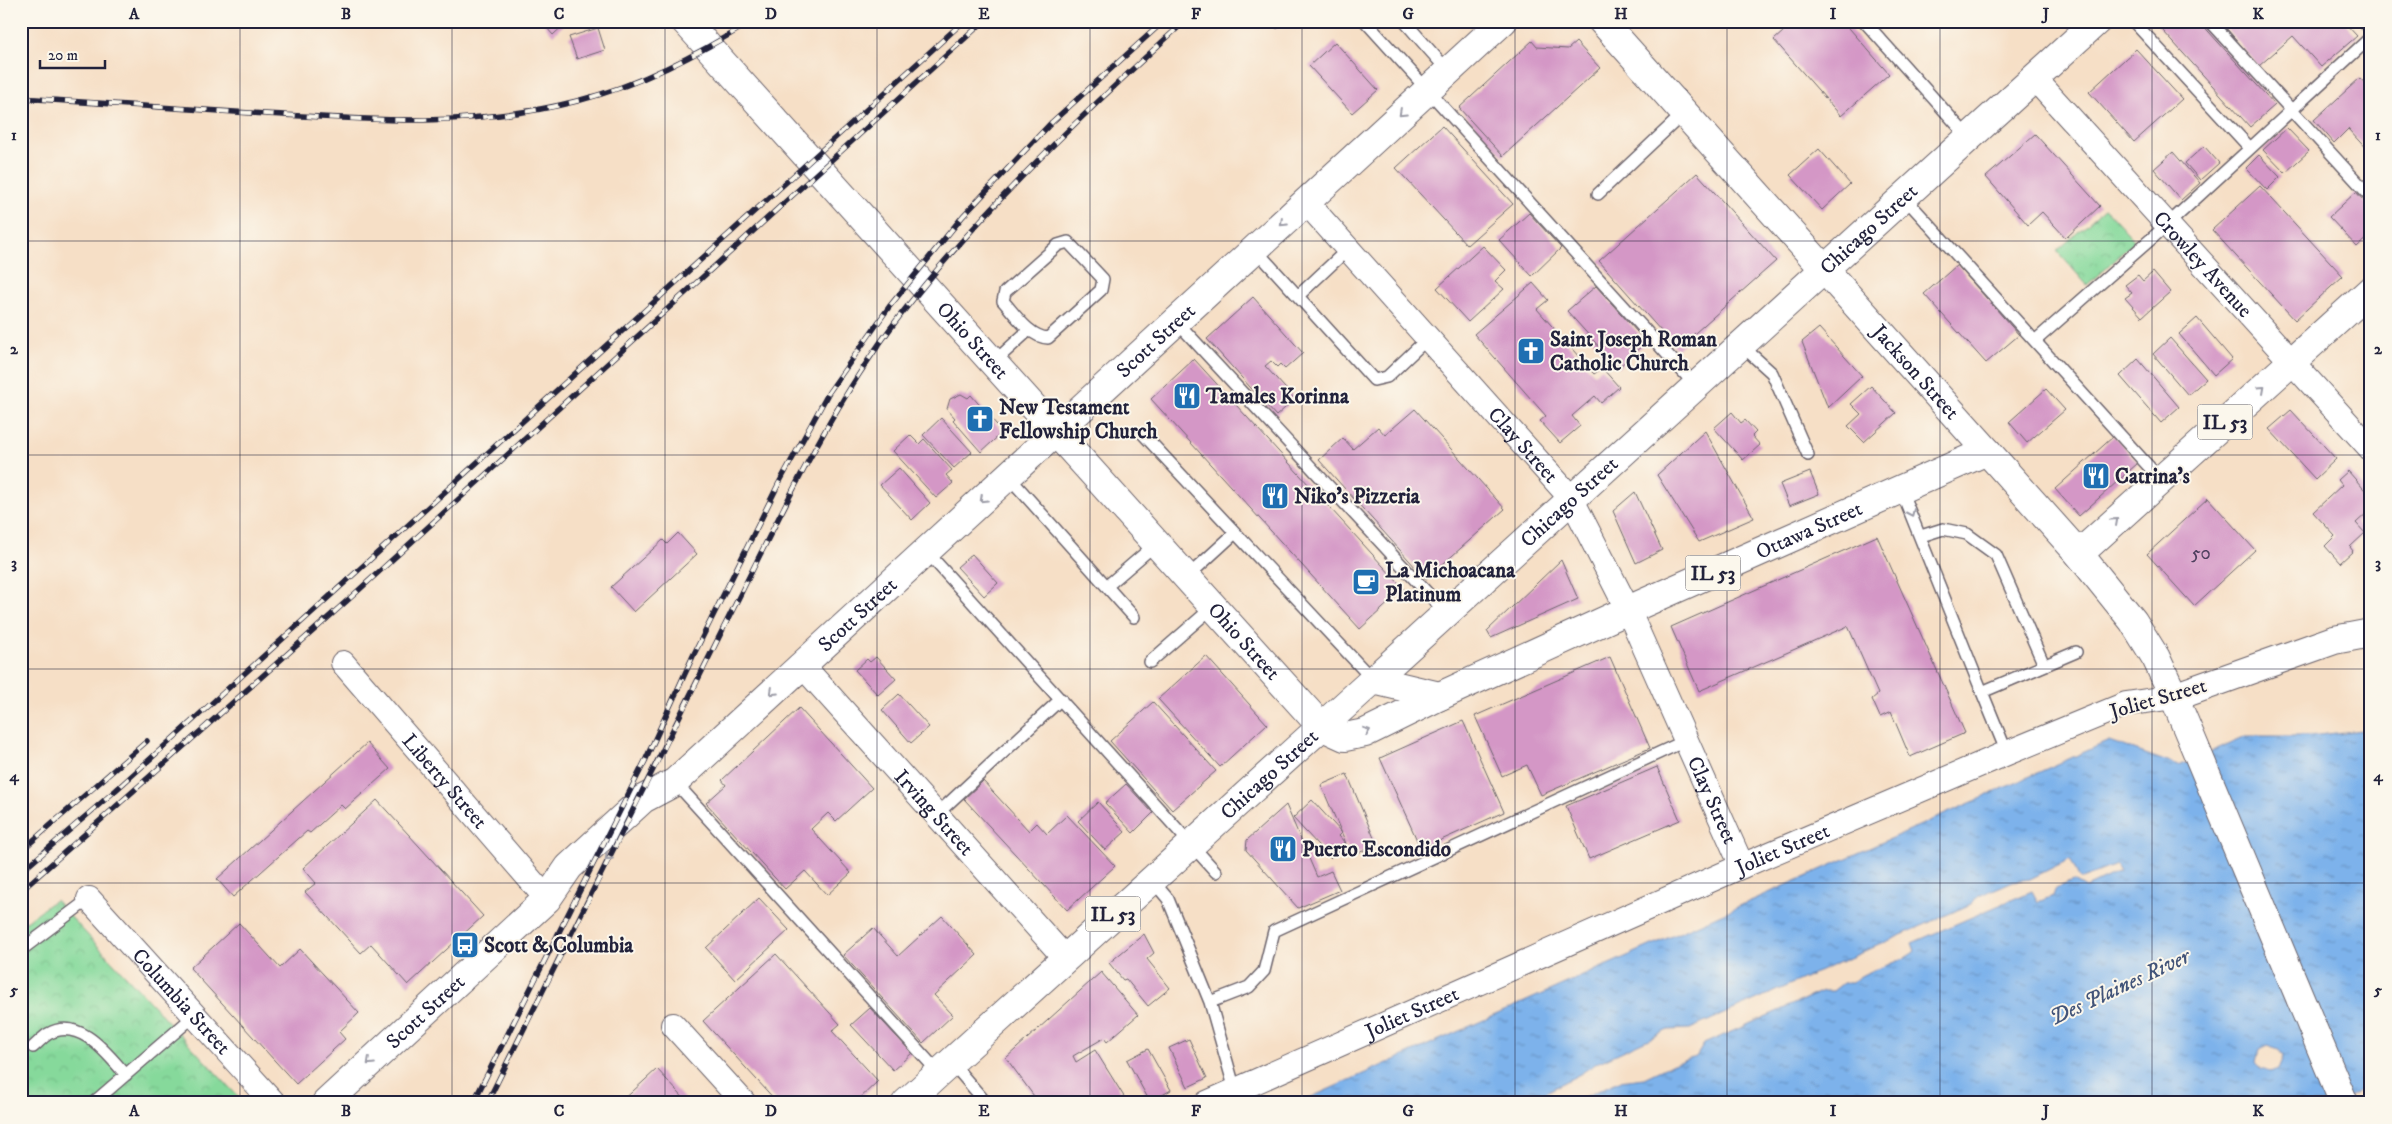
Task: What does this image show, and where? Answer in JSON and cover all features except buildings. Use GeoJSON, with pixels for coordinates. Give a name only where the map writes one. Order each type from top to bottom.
{"type":"FeatureCollection","features":[{"type":"Feature","properties":{"kind":"main road","name":"Ohio Street"},"geometry":{"type":"LineString","coordinates":[[685,21],[1322,726]]}},
{"type":"Feature","properties":{"kind":"main road","name":"Scott Street"},"geometry":{"type":"LineString","coordinates":[[326,1103],[547,899],[569,867],[616,823],[644,799],[675,782],[1502,21]]}},
{"type":"Feature","properties":{"kind":"main road","name":"Jackson Street"},"geometry":{"type":"LineString","coordinates":[[1602,21],[1987,451],[2134,621],[2156,658],[2174,697],[2344,1103]]}},
{"type":"Feature","properties":{"kind":"main road","name":"Chicago Street"},"geometry":{"type":"LineString","coordinates":[[906,1103],[1151,878],[1322,726],[1445,612],[1825,270],[2097,21]]}},
{"type":"Feature","properties":{"kind":"main road","name":"IL 53"},"geometry":{"type":"LineString","coordinates":[[2078,554],[2371,290]]}},
{"type":"Feature","properties":{"kind":"main road","name":"Ottawa Street"},"geometry":{"type":"LineString","coordinates":[[1322,726],[1345,737],[1365,733],[1440,696],[1628,610],[1987,451]]}},
{"type":"Feature","properties":{"kind":"main road","name":"Joliet Street"},"geometry":{"type":"LineString","coordinates":[[2174,697],[2334,640],[2371,633]]}},
{"type":"Feature","properties":{"kind":"main road"},"geometry":{"type":"LineString","coordinates":[[1372,680],[1440,696]]}},
{"type":"Feature","properties":{"kind":"street","name":"Crowley Avenue"},"geometry":{"type":"LineString","coordinates":[[2035,79],[2370,446]]}},
{"type":"Feature","properties":{"kind":"street","name":"Clay Street"},"geometry":{"type":"LineString","coordinates":[[1306,202],[1571,498],[1628,610],[1742,866]]}},
{"type":"Feature","properties":{"kind":"street","name":"Liberty Street"},"geometry":{"type":"LineString","coordinates":[[343,663],[547,899]]}},
{"type":"Feature","properties":{"kind":"street","name":"Irving Street"},"geometry":{"type":"LineString","coordinates":[[802,665],[1066,958]]}},
{"type":"Feature","properties":{"kind":"street","name":"Joliet Street"},"geometry":{"type":"LineString","coordinates":[[1207,1103],[1742,866],[2007,753],[2126,704],[2174,697]]}},
{"type":"Feature","properties":{"kind":"street","name":"Columbia Street"},"geometry":{"type":"LineString","coordinates":[[89,899],[274,1103]]}},
{"type":"Feature","properties":{"kind":"street"},"geometry":{"type":"LineString","coordinates":[[673,1024],[744,1103]]}},
{"type":"Feature","properties":{"kind":"lane"},"geometry":{"type":"LineString","coordinates":[[1365,21],[1696,386]]}},
{"type":"Feature","properties":{"kind":"lane"},"geometry":{"type":"LineString","coordinates":[[1404,21],[1448,71]]}},
{"type":"Feature","properties":{"kind":"lane"},"geometry":{"type":"LineString","coordinates":[[1864,21],[1969,138]]}},
{"type":"Feature","properties":{"kind":"lane"},"geometry":{"type":"LineString","coordinates":[[2133,21],[2250,148]]}},
{"type":"Feature","properties":{"kind":"lane"},"geometry":{"type":"LineString","coordinates":[[2210,21],[2371,197]]}},
{"type":"Feature","properties":{"kind":"lane"},"geometry":{"type":"LineString","coordinates":[[2363,21],[2371,29]]}},
{"type":"Feature","properties":{"kind":"lane"},"geometry":{"type":"LineString","coordinates":[[2035,341],[2167,225],[2371,37]]}},
{"type":"Feature","properties":{"kind":"lane"},"geometry":{"type":"LineString","coordinates":[[1598,194],[1685,112]]}},
{"type":"Feature","properties":{"kind":"lane"},"geometry":{"type":"LineString","coordinates":[[1904,197],[2161,480]]}},
{"type":"Feature","properties":{"kind":"lane"},"geometry":{"type":"LineString","coordinates":[[1068,242],[1103,279],[1101,290],[1048,338],[1040,338],[1029,330],[1003,301],[1005,292],[1058,245],[1068,242]]}},
{"type":"Feature","properties":{"kind":"lane"},"geometry":{"type":"LineString","coordinates":[[1255,249],[1374,380],[1387,377],[1428,338]]}},
{"type":"Feature","properties":{"kind":"lane"},"geometry":{"type":"LineString","coordinates":[[1298,296],[1348,249]]}},
{"type":"Feature","properties":{"kind":"lane"},"geometry":{"type":"LineString","coordinates":[[1176,321],[1445,612]]}},
{"type":"Feature","properties":{"kind":"lane"},"geometry":{"type":"LineString","coordinates":[[994,362],[1029,330]]}},
{"type":"Feature","properties":{"kind":"lane"},"geometry":{"type":"LineString","coordinates":[[1741,345],[1772,373],[1808,455]]}},
{"type":"Feature","properties":{"kind":"lane"},"geometry":{"type":"LineString","coordinates":[[1143,434],[1372,680]]}},
{"type":"Feature","properties":{"kind":"lane"},"geometry":{"type":"LineString","coordinates":[[1008,476],[1134,616]]}},
{"type":"Feature","properties":{"kind":"lane"},"geometry":{"type":"LineString","coordinates":[[1901,490],[2007,753]]}},
{"type":"Feature","properties":{"kind":"lane"},"geometry":{"type":"LineString","coordinates":[[1921,536],[1943,529],[1967,534],[1996,555],[2044,665]]}},
{"type":"Feature","properties":{"kind":"lane"},"geometry":{"type":"LineString","coordinates":[[1187,577],[1235,533]]}},
{"type":"Feature","properties":{"kind":"lane"},"geometry":{"type":"LineString","coordinates":[[1107,586],[1157,543]]}},
{"type":"Feature","properties":{"kind":"lane"},"geometry":{"type":"LineString","coordinates":[[926,551],[1192,843],[1216,872]]}},
{"type":"Feature","properties":{"kind":"lane"},"geometry":{"type":"LineString","coordinates":[[1150,662],[1214,606]]}},
{"type":"Feature","properties":{"kind":"lane"},"geometry":{"type":"LineString","coordinates":[[1982,692],[2076,652]]}},
{"type":"Feature","properties":{"kind":"lane"},"geometry":{"type":"LineString","coordinates":[[936,814],[1061,699]]}},
{"type":"Feature","properties":{"kind":"lane"},"geometry":{"type":"LineString","coordinates":[[1210,1002],[1249,987],[1264,971],[1274,931],[1687,740]]}},
{"type":"Feature","properties":{"kind":"lane"},"geometry":{"type":"LineString","coordinates":[[675,782],[945,1068],[982,1098]]}},
{"type":"Feature","properties":{"kind":"lane"},"geometry":{"type":"LineString","coordinates":[[1151,878],[1168,899],[1210,1002],[1235,1090]]}},
{"type":"Feature","properties":{"kind":"lane"},"geometry":{"type":"LineString","coordinates":[[21,950],[89,899]]}},
{"type":"Feature","properties":{"kind":"lane"},"geometry":{"type":"LineString","coordinates":[[94,1103],[194,1016]]}},
{"type":"Feature","properties":{"kind":"lane"},"geometry":{"type":"LineString","coordinates":[[33,1047],[50,1033],[69,1030],[87,1035],[100,1045],[126,1075]]}},
{"type":"Feature","properties":{"kind":"green space"},"geometry":{"type":"Polygon","coordinates":[[[2105,208],[2135,241],[2087,285],[2057,251],[2105,208]]]}},
{"type":"Feature","properties":{"kind":"green space"},"geometry":{"type":"Polygon","coordinates":[[[55,900],[244,1103],[21,1103],[21,925],[55,900]]]}},
{"type":"Feature","properties":{"kind":"water","name":"Des Plaines River"},"geometry":{"type":"Polygon","coordinates":[[[2371,729],[2371,1084],[2335,1103],[1572,1103],[1619,1081],[1644,1078],[1673,1064],[1696,1057],[1704,1044],[1823,991],[1833,991],[1843,983],[1852,983],[1865,974],[1908,956],[1915,951],[1912,943],[2032,891],[2038,902],[2053,896],[2056,888],[2074,881],[2086,888],[2120,872],[2116,865],[2080,879],[2070,859],[2030,879],[2013,881],[1979,896],[1971,904],[1690,1029],[1668,1030],[1597,1063],[1525,1103],[1298,1103],[2109,741],[2179,766],[2246,736],[2310,736],[2371,729]],[[2267,1045],[2259,1049],[2256,1062],[2261,1069],[2270,1072],[2278,1069],[2283,1057],[2279,1049],[2267,1045]]]}},
{"type":"Feature","properties":{"kind":"railway"},"geometry":{"type":"LineString","coordinates":[[21,98],[384,120],[461,119],[499,115],[538,110],[623,87],[668,68],[752,21]]}},
{"type":"Feature","properties":{"kind":"railway"},"geometry":{"type":"LineString","coordinates":[[21,872],[116,790],[964,21]]}},
{"type":"Feature","properties":{"kind":"railway"},"geometry":{"type":"LineString","coordinates":[[21,891],[349,599],[984,21]]}},
{"type":"Feature","properties":{"kind":"railway"},"geometry":{"type":"LineString","coordinates":[[473,1103],[645,761],[693,656],[779,483],[829,392],[889,307],[963,216],[1052,122],[1164,21]]}},
{"type":"Feature","properties":{"kind":"railway"},"geometry":{"type":"LineString","coordinates":[[487,1103],[804,468],[873,352],[931,277],[1000,200],[1072,126],[1185,21]]}},
{"type":"Feature","properties":{"kind":"railway"},"geometry":{"type":"LineString","coordinates":[[21,851],[147,741]]}},
{"type":"Feature","properties":{"kind":"place","name":"Saint Joseph Roman Catholic Church"},"geometry":{"type":"Point","coordinates":[1531,351]}},
{"type":"Feature","properties":{"kind":"place","name":"Tamales Korinna"},"geometry":{"type":"Point","coordinates":[1187,396]}},
{"type":"Feature","properties":{"kind":"place","name":"New Testament Fellowship Church"},"geometry":{"type":"Point","coordinates":[980,419]}},
{"type":"Feature","properties":{"kind":"place","name":"Catrina’s"},"geometry":{"type":"Point","coordinates":[2096,476]}},
{"type":"Feature","properties":{"kind":"place","name":"Niko's Pizzeria"},"geometry":{"type":"Point","coordinates":[1275,496]}},
{"type":"Feature","properties":{"kind":"place","name":"La Michoacana Platinum"},"geometry":{"type":"Point","coordinates":[1366,582]}},
{"type":"Feature","properties":{"kind":"place","name":"Puerto Escondido"},"geometry":{"type":"Point","coordinates":[1283,849]}},
{"type":"Feature","properties":{"kind":"place","name":"Scott & Columbia"},"geometry":{"type":"Point","coordinates":[465,945]}}]}
